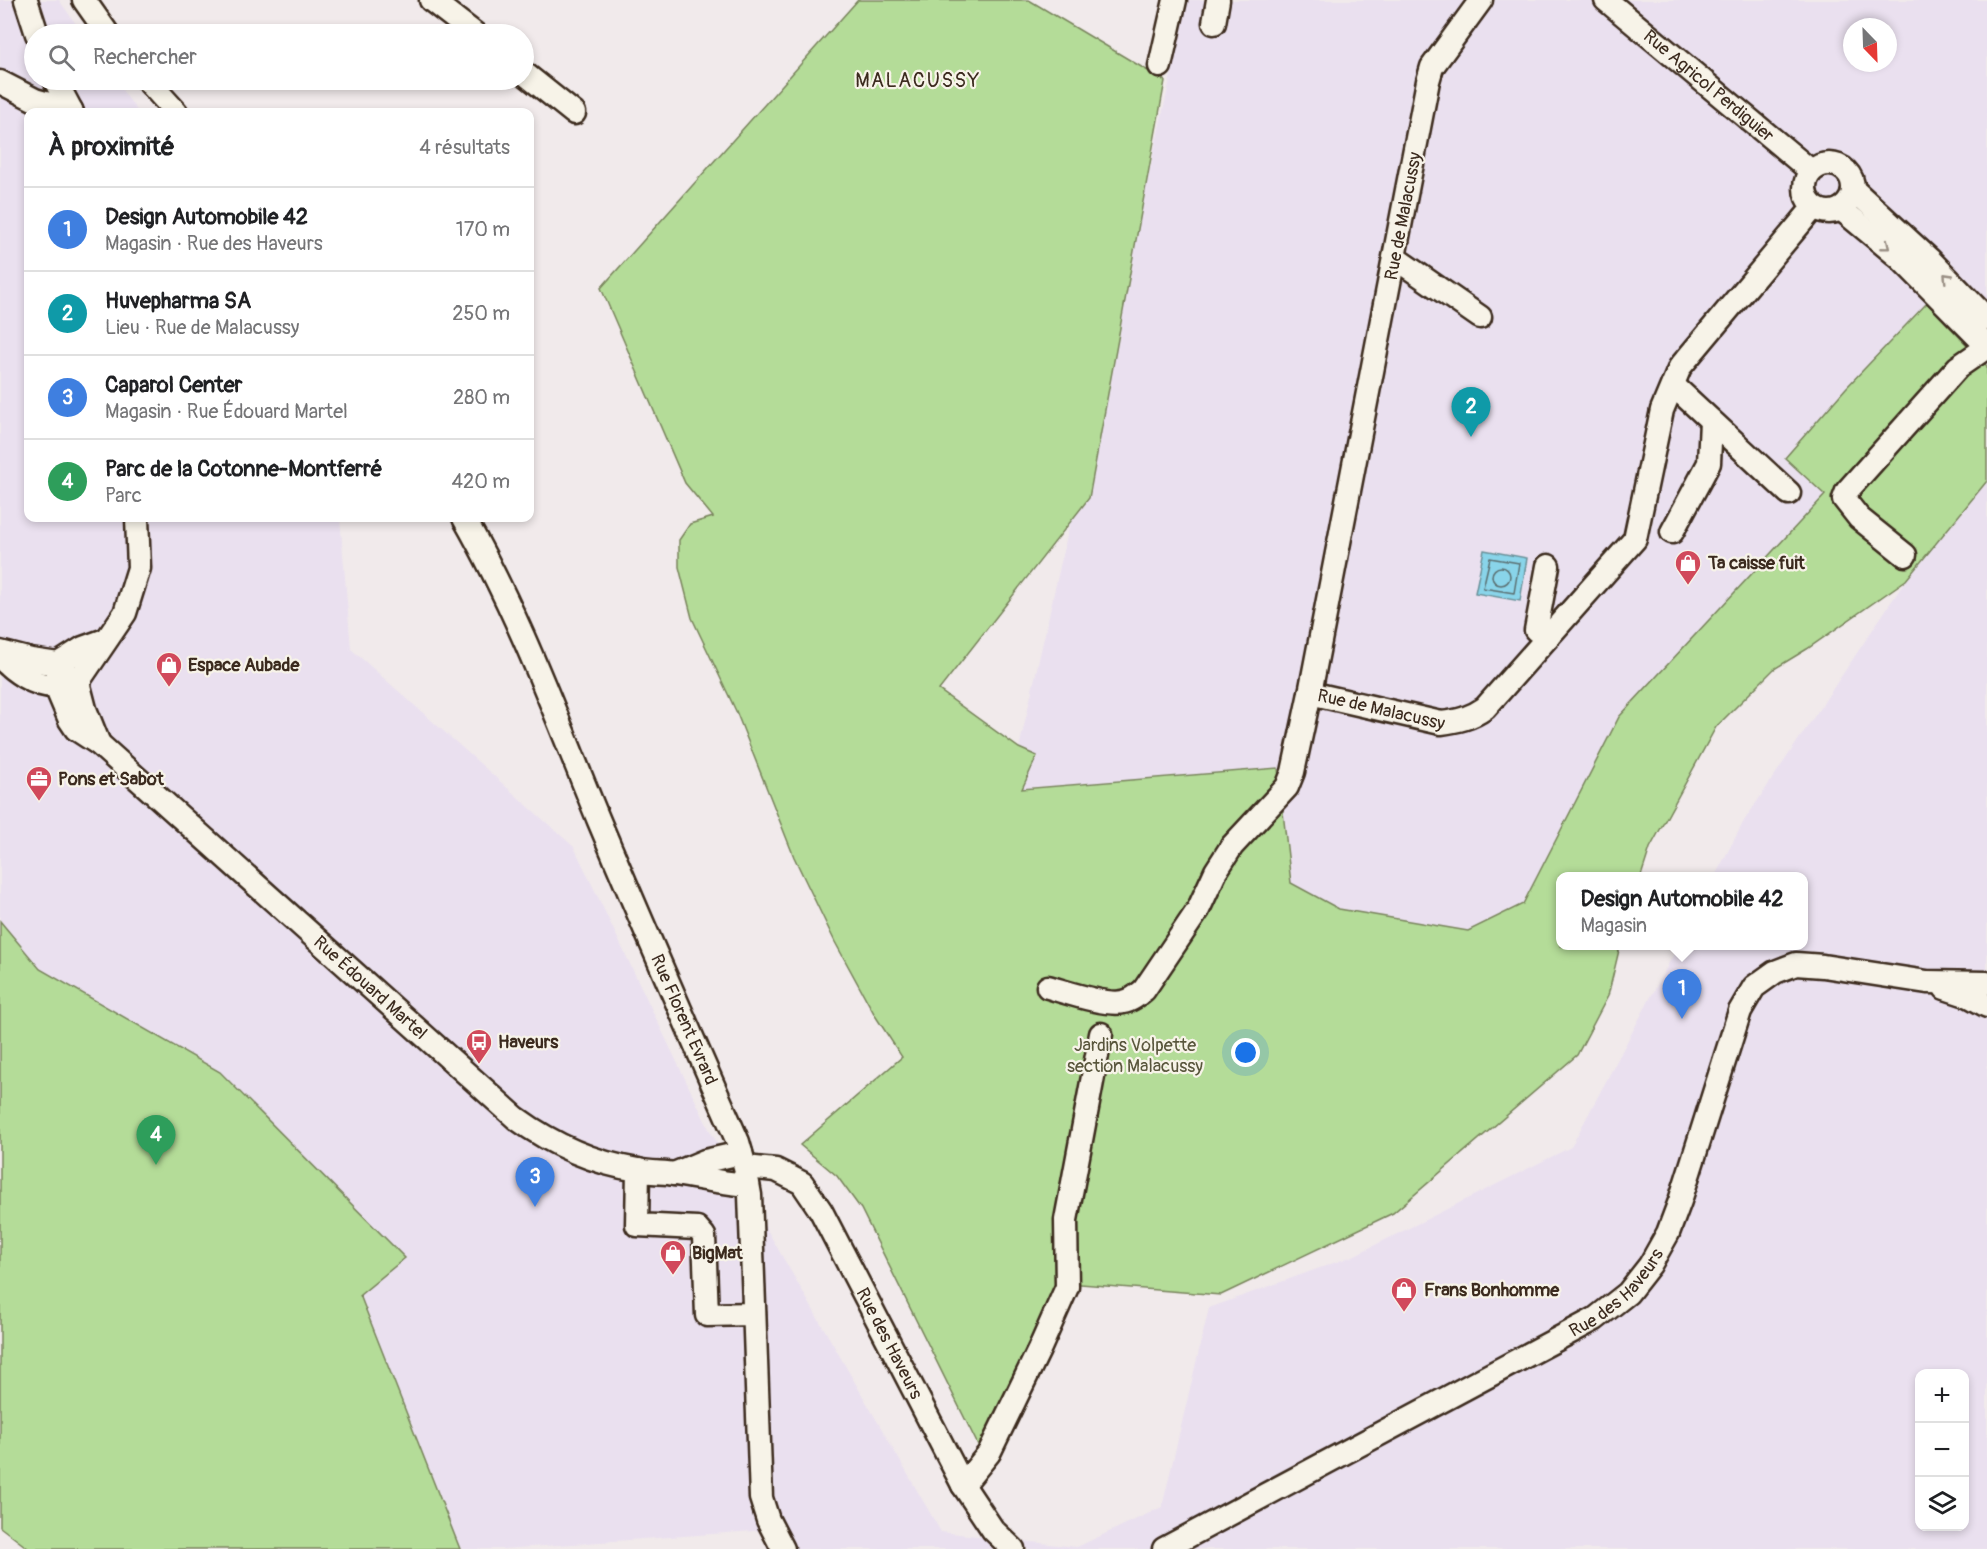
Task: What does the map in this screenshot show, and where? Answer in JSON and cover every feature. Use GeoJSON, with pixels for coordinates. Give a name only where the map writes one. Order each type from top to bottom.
{"type":"FeatureCollection","features":[{"type":"Feature","properties":{"kind":"street"},"geometry":{"type":"LineString","coordinates":[[26,0],[34,24]]}},
{"type":"Feature","properties":{"kind":"street"},"geometry":{"type":"LineString","coordinates":[[84,0],[101,24]]}},
{"type":"Feature","properties":{"kind":"street"},"geometry":{"type":"LineString","coordinates":[[431,0],[462,24]]}},
{"type":"Feature","properties":{"kind":"street"},"geometry":{"type":"LineString","coordinates":[[1160,66],[1175,0]]}},
{"type":"Feature","properties":{"kind":"street"},"geometry":{"type":"LineString","coordinates":[[1214,23],[1218,0]]}},
{"type":"Feature","properties":{"kind":"street","name":"Rue de Malacussy"},"geometry":{"type":"LineString","coordinates":[[1482,0],[1432,68],[1310,693],[1441,723],[1458,721],[1485,708],[1635,538],[1662,410],[1680,368],[1814,207]]}},
{"type":"Feature","properties":{"kind":"street","name":"Rue Agricol Perdiguier"},"geometry":{"type":"LineString","coordinates":[[1606,0],[1811,171]]}},
{"type":"Feature","properties":{"kind":"street"},"geometry":{"type":"LineString","coordinates":[[534,81],[574,113]]}},
{"type":"Feature","properties":{"kind":"street"},"geometry":{"type":"LineString","coordinates":[[0,82],[36,100],[61,108]]}},
{"type":"Feature","properties":{"kind":"street"},"geometry":{"type":"LineString","coordinates":[[60,90],[69,108]]}},
{"type":"Feature","properties":{"kind":"street"},"geometry":{"type":"LineString","coordinates":[[156,90],[172,108]]}},
{"type":"Feature","properties":{"kind":"street"},"geometry":{"type":"LineString","coordinates":[[1854,190],[1841,209],[1825,212],[1814,207],[1806,196],[1805,182],[1811,171],[1824,164],[1838,165],[1850,174],[1854,190],[1929,259],[1987,319]]}},
{"type":"Feature","properties":{"kind":"street"},"geometry":{"type":"LineString","coordinates":[[1841,209],[1900,258],[1987,346],[1958,367],[1847,491],[1844,499],[1859,518],[1905,555]]}},
{"type":"Feature","properties":{"kind":"street"},"geometry":{"type":"LineString","coordinates":[[1395,258],[1480,316]]}},
{"type":"Feature","properties":{"kind":"street"},"geometry":{"type":"LineString","coordinates":[[1673,385],[1789,493]]}},
{"type":"Feature","properties":{"kind":"street"},"geometry":{"type":"LineString","coordinates":[[1672,532],[1709,463],[1711,421]]}},
{"type":"Feature","properties":{"kind":"street"},"geometry":{"type":"LineString","coordinates":[[0,657],[10,667],[32,680],[67,684],[95,659],[105,640],[125,613],[139,568],[137,522]]}},
{"type":"Feature","properties":{"kind":"street","name":"Rue Florent Evrard"},"geometry":{"type":"LineString","coordinates":[[466,522],[478,541],[530,652],[744,1168],[754,1314],[761,1498],[768,1520],[783,1549]]}},
{"type":"Feature","properties":{"kind":"street"},"geometry":{"type":"LineString","coordinates":[[1546,638],[1536,630],[1548,566]]}},
{"type":"Feature","properties":{"kind":"street"},"geometry":{"type":"LineString","coordinates":[[0,652],[58,664],[83,648],[105,640]]}},
{"type":"Feature","properties":{"kind":"street","name":"Rue Édouard Martel"},"geometry":{"type":"LineString","coordinates":[[58,664],[67,684],[85,709],[99,744],[516,1118],[540,1135],[589,1159],[638,1170],[674,1174],[718,1183],[744,1168]]}},
{"type":"Feature","properties":{"kind":"street"},"geometry":{"type":"LineString","coordinates":[[1048,987],[1109,1002],[1133,999],[1144,990],[1198,910],[1216,871],[1232,846],[1287,787],[1293,772],[1310,693]]}},
{"type":"Feature","properties":{"kind":"street","name":"Rue des Haveurs"},"geometry":{"type":"LineString","coordinates":[[1164,1549],[1595,1319],[1628,1293],[1650,1265],[1668,1233],[1740,1011],[1754,987],[1775,972],[1796,964],[1927,982],[1987,983]]}},
{"type":"Feature","properties":{"kind":"street","name":"Rue des Haveurs"},"geometry":{"type":"LineString","coordinates":[[1927,982],[1969,996],[1987,1006]]}},
{"type":"Feature","properties":{"kind":"street"},"geometry":{"type":"LineString","coordinates":[[963,1485],[989,1453],[1067,1287],[1066,1220],[1101,1034]]}},
{"type":"Feature","properties":{"kind":"street","name":"Rue Édouard Martel"},"geometry":{"type":"LineString","coordinates":[[674,1174],[705,1161],[744,1168]]}},
{"type":"Feature","properties":{"kind":"street","name":"Rue des Haveurs"},"geometry":{"type":"LineString","coordinates":[[744,1168],[776,1170],[802,1183],[821,1211],[963,1485],[993,1530],[1013,1549]]}},
{"type":"Feature","properties":{"kind":"street"},"geometry":{"type":"LineString","coordinates":[[638,1170],[637,1225],[697,1228],[704,1236],[707,1315],[754,1314]]}},
{"type":"Feature","properties":{"kind":"shaded area"},"geometry":{"type":"Polygon","coordinates":[[[0,0],[59,0],[76,24],[24,24],[24,90],[122,90],[135,108],[24,108],[24,522],[340,522],[351,649],[574,847],[709,1129],[941,1532],[1077,1547],[1162,1507],[1209,1308],[1353,1256],[1571,1147],[1676,950],[1808,950],[1808,872],[1717,872],[1744,821],[1906,580],[1987,481],[1987,1549],[793,1549],[783,1529],[503,1549],[460,1549],[360,1295],[405,1258],[220,1072],[40,969],[0,921],[0,0]]]}},
{"type":"Feature","properties":{"kind":"shaded area"},"geometry":{"type":"Polygon","coordinates":[[[1188,0],[1987,0],[1987,366],[1927,303],[1846,388],[1785,457],[1826,495],[1619,717],[1523,904],[1468,932],[1339,909],[1291,883],[1278,768],[1021,789],[1019,748],[1188,0]]]}},
{"type":"Feature","properties":{"kind":"green space","name":"Jardins Volpette section Malacussy"},"geometry":{"type":"Polygon","coordinates":[[[858,0],[1029,0],[1165,81],[1089,498],[939,690],[1019,748],[1037,756],[1022,789],[1278,768],[1291,883],[1339,909],[1468,931],[1523,904],[1619,717],[1825,495],[1785,458],[1846,388],[1927,303],[1987,366],[1987,481],[1906,580],[1807,649],[1774,669],[1716,727],[1650,848],[1642,872],[1556,872],[1556,950],[1619,950],[1608,996],[1577,1055],[1393,1213],[1221,1295],[1055,1282],[1054,1303],[982,1453],[861,1209],[837,1176],[800,1145],[902,1057],[876,1017],[835,942],[794,857],[736,711],[692,618],[679,567],[679,540],[690,524],[713,517],[685,483],[601,288],[858,0]]]}},
{"type":"Feature","properties":{"kind":"green space"},"geometry":{"type":"Polygon","coordinates":[[[0,921],[40,969],[220,1072],[405,1258],[360,1295],[460,1549],[29,1549],[0,1527],[0,921]]]}},
{"type":"Feature","properties":{"kind":"water"},"geometry":{"type":"Polygon","coordinates":[[[1484,550],[1527,558],[1520,601],[1475,593],[1484,550]]]}},
{"type":"Feature","properties":{"kind":"place","name":"Huvepharma SA"},"geometry":{"type":"Point","coordinates":[1471,437]}},
{"type":"Feature","properties":{"kind":"place","name":"Ta caisse fuit"},"geometry":{"type":"Point","coordinates":[1688,586]}},
{"type":"Feature","properties":{"kind":"place","name":"Espace Aubade"},"geometry":{"type":"Point","coordinates":[169,688]}},
{"type":"Feature","properties":{"kind":"place","name":"Pons et Sabot"},"geometry":{"type":"Point","coordinates":[39,802]}},
{"type":"Feature","properties":{"kind":"place","name":"Design Automobile 42"},"geometry":{"type":"Point","coordinates":[1682,1019]}},
{"type":"Feature","properties":{"kind":"place","name":"Haveurs"},"geometry":{"type":"Point","coordinates":[479,1065]}},
{"type":"Feature","properties":{"kind":"place","name":"Parc de la Cotonne-Montferré"},"geometry":{"type":"Point","coordinates":[156,1165]}},
{"type":"Feature","properties":{"kind":"place","name":"Caparol Center"},"geometry":{"type":"Point","coordinates":[535,1207]}},
{"type":"Feature","properties":{"kind":"place","name":"BigMat"},"geometry":{"type":"Point","coordinates":[673,1276]}},
{"type":"Feature","properties":{"kind":"place","name":"Frans Bonhomme"},"geometry":{"type":"Point","coordinates":[1404,1313]}},
{"type":"Feature","properties":{"kind":"district","name":"MALACUSSY"},"geometry":{"type":"Point","coordinates":[918,80]}}]}
